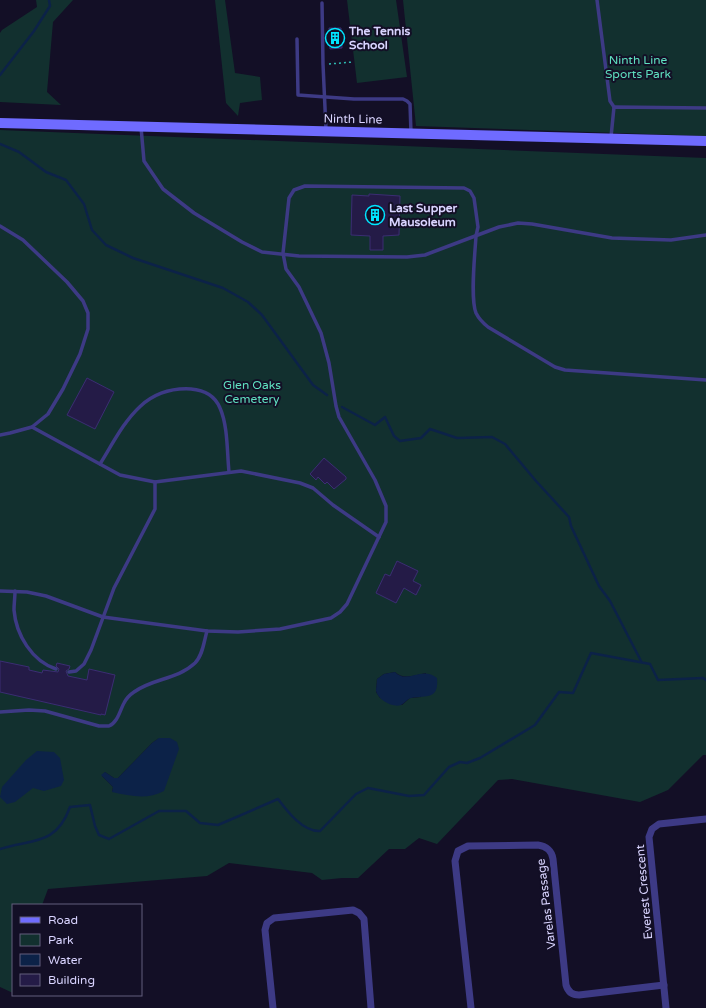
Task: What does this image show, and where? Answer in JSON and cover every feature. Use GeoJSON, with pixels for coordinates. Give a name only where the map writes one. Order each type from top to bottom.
{"type":"FeatureCollection","features":[{"type":"Feature","properties":{"kind":"main road","name":"Ninth Line"},"geometry":{"type":"LineString","coordinates":[[0,123],[611,138],[706,142]]}},
{"type":"Feature","properties":{"kind":"street","name":"Everest Crescent"},"geometry":{"type":"LineString","coordinates":[[666,1008],[650,837],[652,829],[659,824],[706,819]]}},
{"type":"Feature","properties":{"kind":"street","name":"Varelas Passage"},"geometry":{"type":"LineString","coordinates":[[471,1008],[454,861],[458,851],[468,846],[538,845],[546,847],[551,852],[553,859],[566,986],[572,994],[579,996],[664,985]]}},
{"type":"Feature","properties":{"kind":"street"},"geometry":{"type":"LineString","coordinates":[[273,1008],[265,930],[267,923],[274,918],[353,910],[359,913],[364,919],[371,1008]]}},
{"type":"Feature","properties":{"kind":"lane"},"geometry":{"type":"LineString","coordinates":[[597,0],[610,101],[614,106],[611,138]]}},
{"type":"Feature","properties":{"kind":"lane"},"geometry":{"type":"LineString","coordinates":[[322,3],[326,131]]}},
{"type":"Feature","properties":{"kind":"lane"},"geometry":{"type":"LineString","coordinates":[[297,39],[298,95],[354,99],[403,99],[410,104],[412,133]]}},
{"type":"Feature","properties":{"kind":"lane"},"geometry":{"type":"LineString","coordinates":[[614,106],[706,108]]}},
{"type":"Feature","properties":{"kind":"lane"},"geometry":{"type":"LineString","coordinates":[[141,126],[144,161],[163,189],[194,213],[242,242],[262,252],[283,253],[299,256],[407,257],[424,255],[499,227],[518,224],[532,224],[612,238],[672,240],[706,235]]}},
{"type":"Feature","properties":{"kind":"lane"},"geometry":{"type":"LineString","coordinates":[[0,591],[16,591],[46,596],[103,617],[207,631],[238,632],[280,629],[331,618],[340,612],[347,604],[386,522],[386,506],[375,480],[339,417],[329,363],[321,333],[299,287],[286,269],[283,253],[289,198],[294,190],[305,186],[464,188],[470,191],[474,198],[478,227],[476,235],[474,294],[476,312],[480,320],[488,327],[555,366],[565,370],[706,380]]}},
{"type":"Feature","properties":{"kind":"lane"},"geometry":{"type":"LineString","coordinates":[[0,226],[23,240],[57,273],[83,301],[88,313],[88,329],[80,354],[63,389],[48,414],[32,426],[0,435]]}},
{"type":"Feature","properties":{"kind":"lane"},"geometry":{"type":"LineString","coordinates":[[100,464],[125,423],[133,412],[142,404],[156,396],[172,391],[186,389],[201,390],[213,398],[220,408],[224,422],[229,472]]}},
{"type":"Feature","properties":{"kind":"lane"},"geometry":{"type":"LineString","coordinates":[[32,426],[120,475],[155,482],[241,471],[300,483],[313,488],[379,537]]}},
{"type":"Feature","properties":{"kind":"lane"},"geometry":{"type":"LineString","coordinates":[[69,672],[76,671],[84,664],[91,650],[114,588],[155,509],[155,482]]}},
{"type":"Feature","properties":{"kind":"lane"},"geometry":{"type":"LineString","coordinates":[[16,591],[14,610],[17,626],[23,640],[37,658],[43,663],[56,669]]}},
{"type":"Feature","properties":{"kind":"lane"},"geometry":{"type":"LineString","coordinates":[[0,712],[29,710],[45,711],[100,726],[109,726],[116,719],[125,702],[135,692],[150,684],[177,676],[197,661],[202,650],[207,631]]}},
{"type":"Feature","properties":{"kind":"path"},"geometry":{"type":"LineString","coordinates":[[323,64],[353,62]]}},
{"type":"Feature","properties":{"kind":"green space"},"geometry":{"type":"Polygon","coordinates":[[[36,0],[73,0],[53,22],[47,92],[61,105],[0,102],[0,33],[2,30],[37,7],[36,0]]]}},
{"type":"Feature","properties":{"kind":"green space"},"geometry":{"type":"Polygon","coordinates":[[[215,0],[225,0],[235,73],[260,77],[262,100],[240,103],[238,116],[226,103],[215,0]]]}},
{"type":"Feature","properties":{"kind":"green space"},"geometry":{"type":"Polygon","coordinates":[[[347,0],[396,0],[407,77],[357,83],[347,0]]]}},
{"type":"Feature","properties":{"kind":"green space","name":"Ninth Line Sports Park"},"geometry":{"type":"Polygon","coordinates":[[[403,0],[706,0],[706,136],[416,126],[403,0]]]}},
{"type":"Feature","properties":{"kind":"green space","name":"Glen Oaks Cemetery"},"geometry":{"type":"Polygon","coordinates":[[[0,130],[706,158],[706,755],[703,755],[668,790],[640,802],[512,779],[498,780],[437,844],[419,838],[405,849],[389,849],[358,878],[322,880],[312,873],[229,863],[207,876],[48,889],[42,904],[12,904],[12,993],[0,987],[0,130]],[[395,672],[384,674],[377,679],[376,692],[380,698],[402,705],[410,698],[421,697],[426,673],[414,676],[402,676],[395,672]],[[159,738],[152,743],[118,778],[114,778],[105,772],[102,776],[113,787],[112,792],[159,738]]]}},
{"type":"Feature","properties":{"kind":"water"},"geometry":{"type":"Polygon","coordinates":[[[395,672],[405,677],[426,673],[431,675],[437,678],[436,690],[431,695],[408,699],[398,706],[390,704],[377,694],[377,679],[384,674],[395,672]]]}},
{"type":"Feature","properties":{"kind":"water"},"geometry":{"type":"Polygon","coordinates":[[[159,738],[170,738],[177,742],[179,749],[164,791],[151,796],[132,796],[112,792],[113,787],[101,775],[105,772],[114,778],[118,778],[152,743],[159,738]]]}},
{"type":"Feature","properties":{"kind":"water"},"geometry":{"type":"Polygon","coordinates":[[[37,751],[54,752],[60,758],[64,780],[61,786],[44,791],[33,788],[15,802],[7,804],[0,797],[2,787],[26,760],[37,751]]]}},
{"type":"Feature","properties":{"kind":"building","name":"The Tennis School"},"geometry":{"type":"Polygon","coordinates":[[[329,28],[341,28],[342,48],[330,49],[329,28]]]}},
{"type":"Feature","properties":{"kind":"building","name":"Last Supper Mausoleum"},"geometry":{"type":"Polygon","coordinates":[[[369,194],[400,196],[399,235],[383,236],[383,250],[370,250],[370,236],[351,235],[352,195],[369,196],[369,194]]]}},
{"type":"Feature","properties":{"kind":"building"},"geometry":{"type":"Polygon","coordinates":[[[87,378],[114,392],[95,429],[67,415],[87,378]]]}},
{"type":"Feature","properties":{"kind":"building"},"geometry":{"type":"Polygon","coordinates":[[[324,458],[346,477],[346,479],[334,489],[327,482],[325,484],[318,477],[316,480],[310,474],[324,458]]]}},
{"type":"Feature","properties":{"kind":"building"},"geometry":{"type":"Polygon","coordinates":[[[397,561],[418,571],[413,581],[421,585],[416,595],[404,588],[396,603],[376,593],[385,574],[390,576],[397,561]]]}},
{"type":"Feature","properties":{"kind":"building"},"geometry":{"type":"Polygon","coordinates":[[[0,661],[29,667],[29,670],[42,673],[43,670],[58,672],[59,669],[56,666],[57,663],[70,666],[66,671],[68,676],[87,680],[89,669],[115,675],[105,715],[0,692],[0,661]]]}},
{"type":"Feature","properties":{"kind":"waterway"},"geometry":{"type":"LineString","coordinates":[[0,75],[34,31],[50,6],[49,0]]}},
{"type":"Feature","properties":{"kind":"waterway"},"geometry":{"type":"LineString","coordinates":[[0,144],[19,152],[46,172],[66,180],[84,204],[92,230],[106,245],[133,258],[223,288],[248,302],[262,315],[313,385],[327,395]]}},
{"type":"Feature","properties":{"kind":"waterway"},"geometry":{"type":"LineString","coordinates":[[342,407],[375,425],[385,417],[394,436],[400,441],[421,438],[430,429],[457,438],[492,437],[505,444],[569,517],[571,526],[599,586],[610,601],[641,661]]}},
{"type":"Feature","properties":{"kind":"waterway"},"geometry":{"type":"LineString","coordinates":[[0,849],[42,839],[58,829],[70,807],[90,805],[95,826],[99,835],[109,839],[159,811],[186,811],[200,823],[218,825],[278,799],[296,820],[308,828],[320,831],[356,794],[368,788],[409,796],[424,795],[449,767],[460,762],[467,763],[480,758],[535,725],[559,692],[573,693],[591,653],[650,664],[658,680],[703,678],[706,680]]}},
{"type":"Feature","properties":{"kind":"place","name":"The Tennis School"},"geometry":{"type":"Point","coordinates":[335,38]}},
{"type":"Feature","properties":{"kind":"place","name":"Last Supper Mausoleum"},"geometry":{"type":"Point","coordinates":[375,215]}}]}
